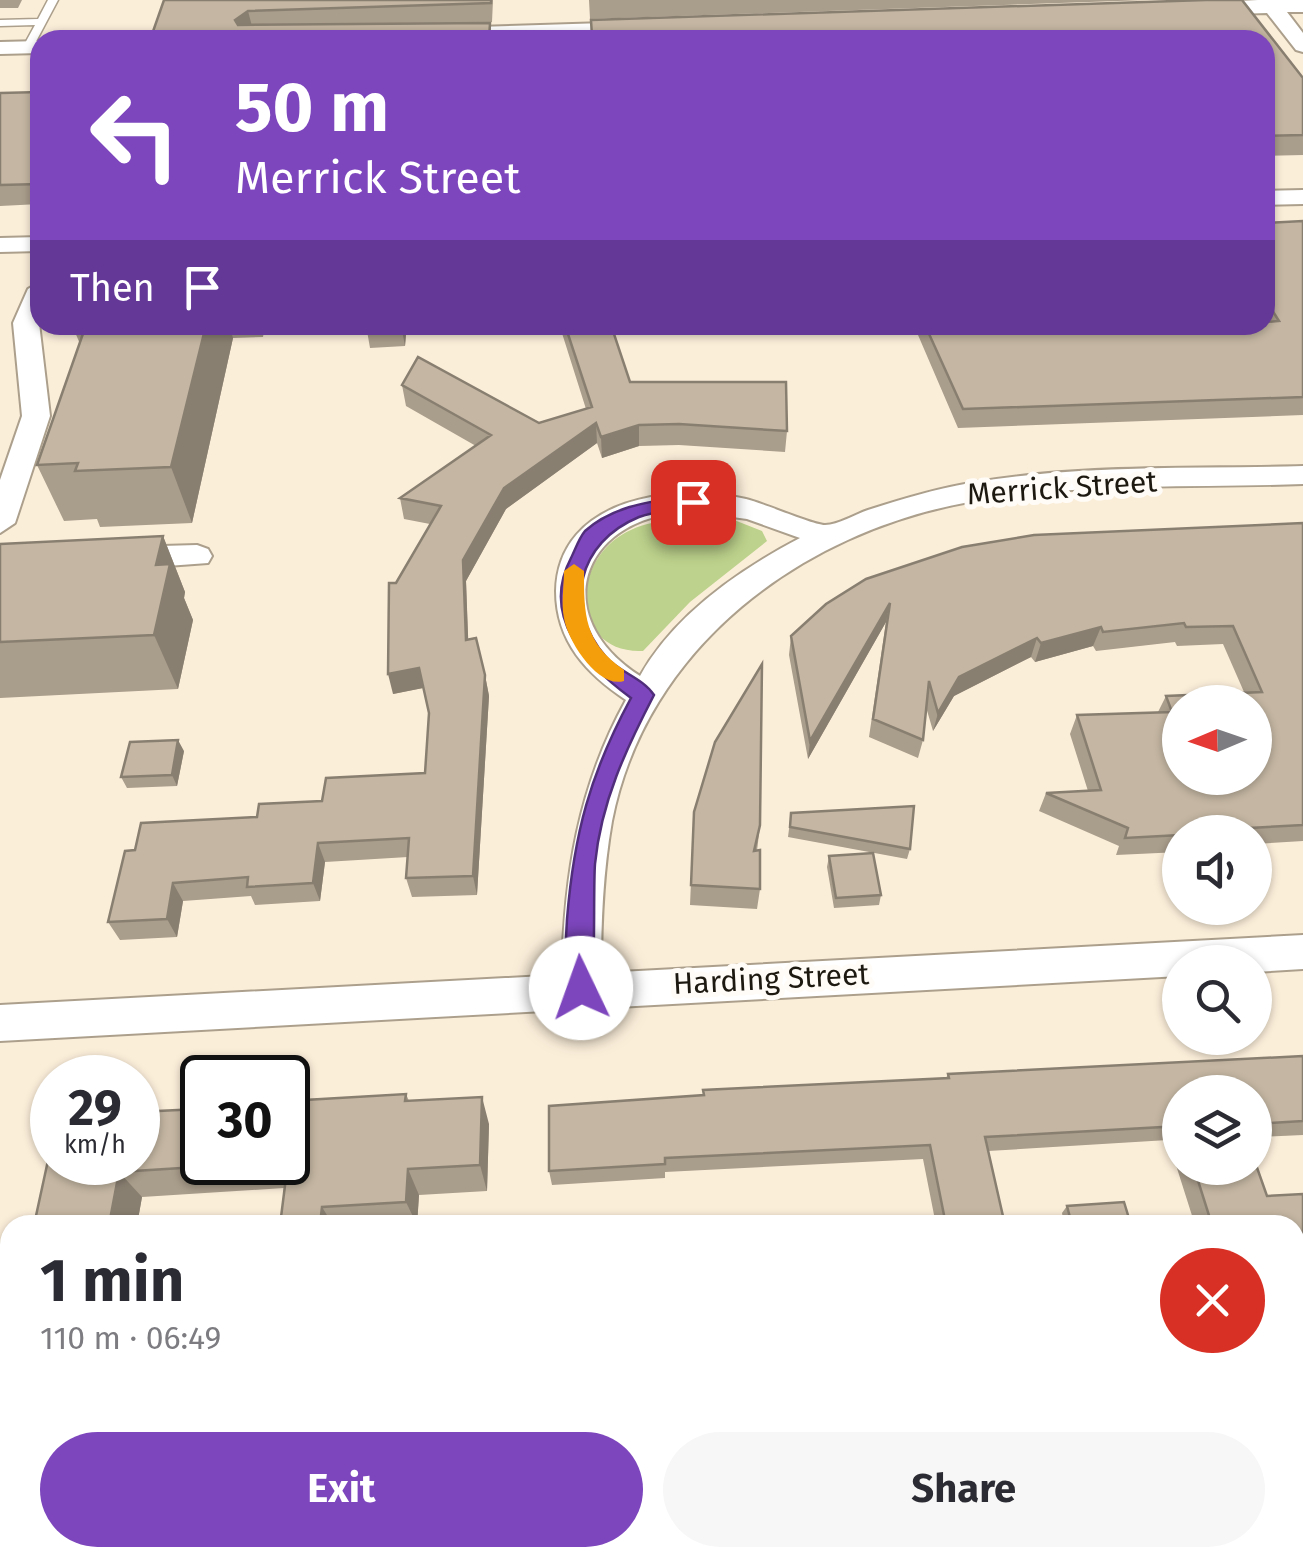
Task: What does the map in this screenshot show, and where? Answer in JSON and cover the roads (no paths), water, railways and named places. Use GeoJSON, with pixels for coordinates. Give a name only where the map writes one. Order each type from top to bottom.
{"type":"FeatureCollection","features":[{"type":"Feature","properties":{"kind":"street"},"geometry":{"type":"LineString","coordinates":[[1270,4],[1303,46]]}},
{"type":"Feature","properties":{"kind":"street"},"geometry":{"type":"LineString","coordinates":[[1184,10],[1270,4],[1303,6]]}},
{"type":"Feature","properties":{"kind":"street"},"geometry":{"type":"LineString","coordinates":[[476,30],[543,24],[650,27]]}},
{"type":"Feature","properties":{"kind":"street"},"geometry":{"type":"LineString","coordinates":[[0,48],[30,47]]}},
{"type":"Feature","properties":{"kind":"street"},"geometry":{"type":"LineString","coordinates":[[1275,198],[1303,197]]}},
{"type":"Feature","properties":{"kind":"street"},"geometry":{"type":"LineString","coordinates":[[0,245],[30,244]]}},
{"type":"Feature","properties":{"kind":"street"},"geometry":{"type":"LineString","coordinates":[[0,523],[36,416],[26,323],[30,313]]}},
{"type":"Feature","properties":{"kind":"street"},"geometry":{"type":"LineString","coordinates":[[30,356],[46,335]]}},
{"type":"Feature","properties":{"kind":"street","name":"Merrick Street"},"geometry":{"type":"LineString","coordinates":[[581,988],[578,938],[584,860],[596,800],[611,756],[643,695],[680,644],[748,584],[828,538],[922,502],[997,489],[1303,474]]}},
{"type":"Feature","properties":{"kind":"street"},"geometry":{"type":"LineString","coordinates":[[643,695],[599,663],[574,621],[571,577],[591,537],[635,511],[693,502],[763,511],[828,538]]}},
{"type":"Feature","properties":{"kind":"street"},"geometry":{"type":"LineString","coordinates":[[99,559],[197,556]]}},
{"type":"Feature","properties":{"kind":"street","name":"Harding Street"},"geometry":{"type":"LineString","coordinates":[[1,1027],[581,988],[1303,952]]}},
{"type":"Feature","properties":{"kind":"lane"},"geometry":{"type":"LineString","coordinates":[[39,30],[53,0]]}},
{"type":"Feature","properties":{"kind":"lane"},"geometry":{"type":"LineString","coordinates":[[0,24],[41,22]]}}]}
